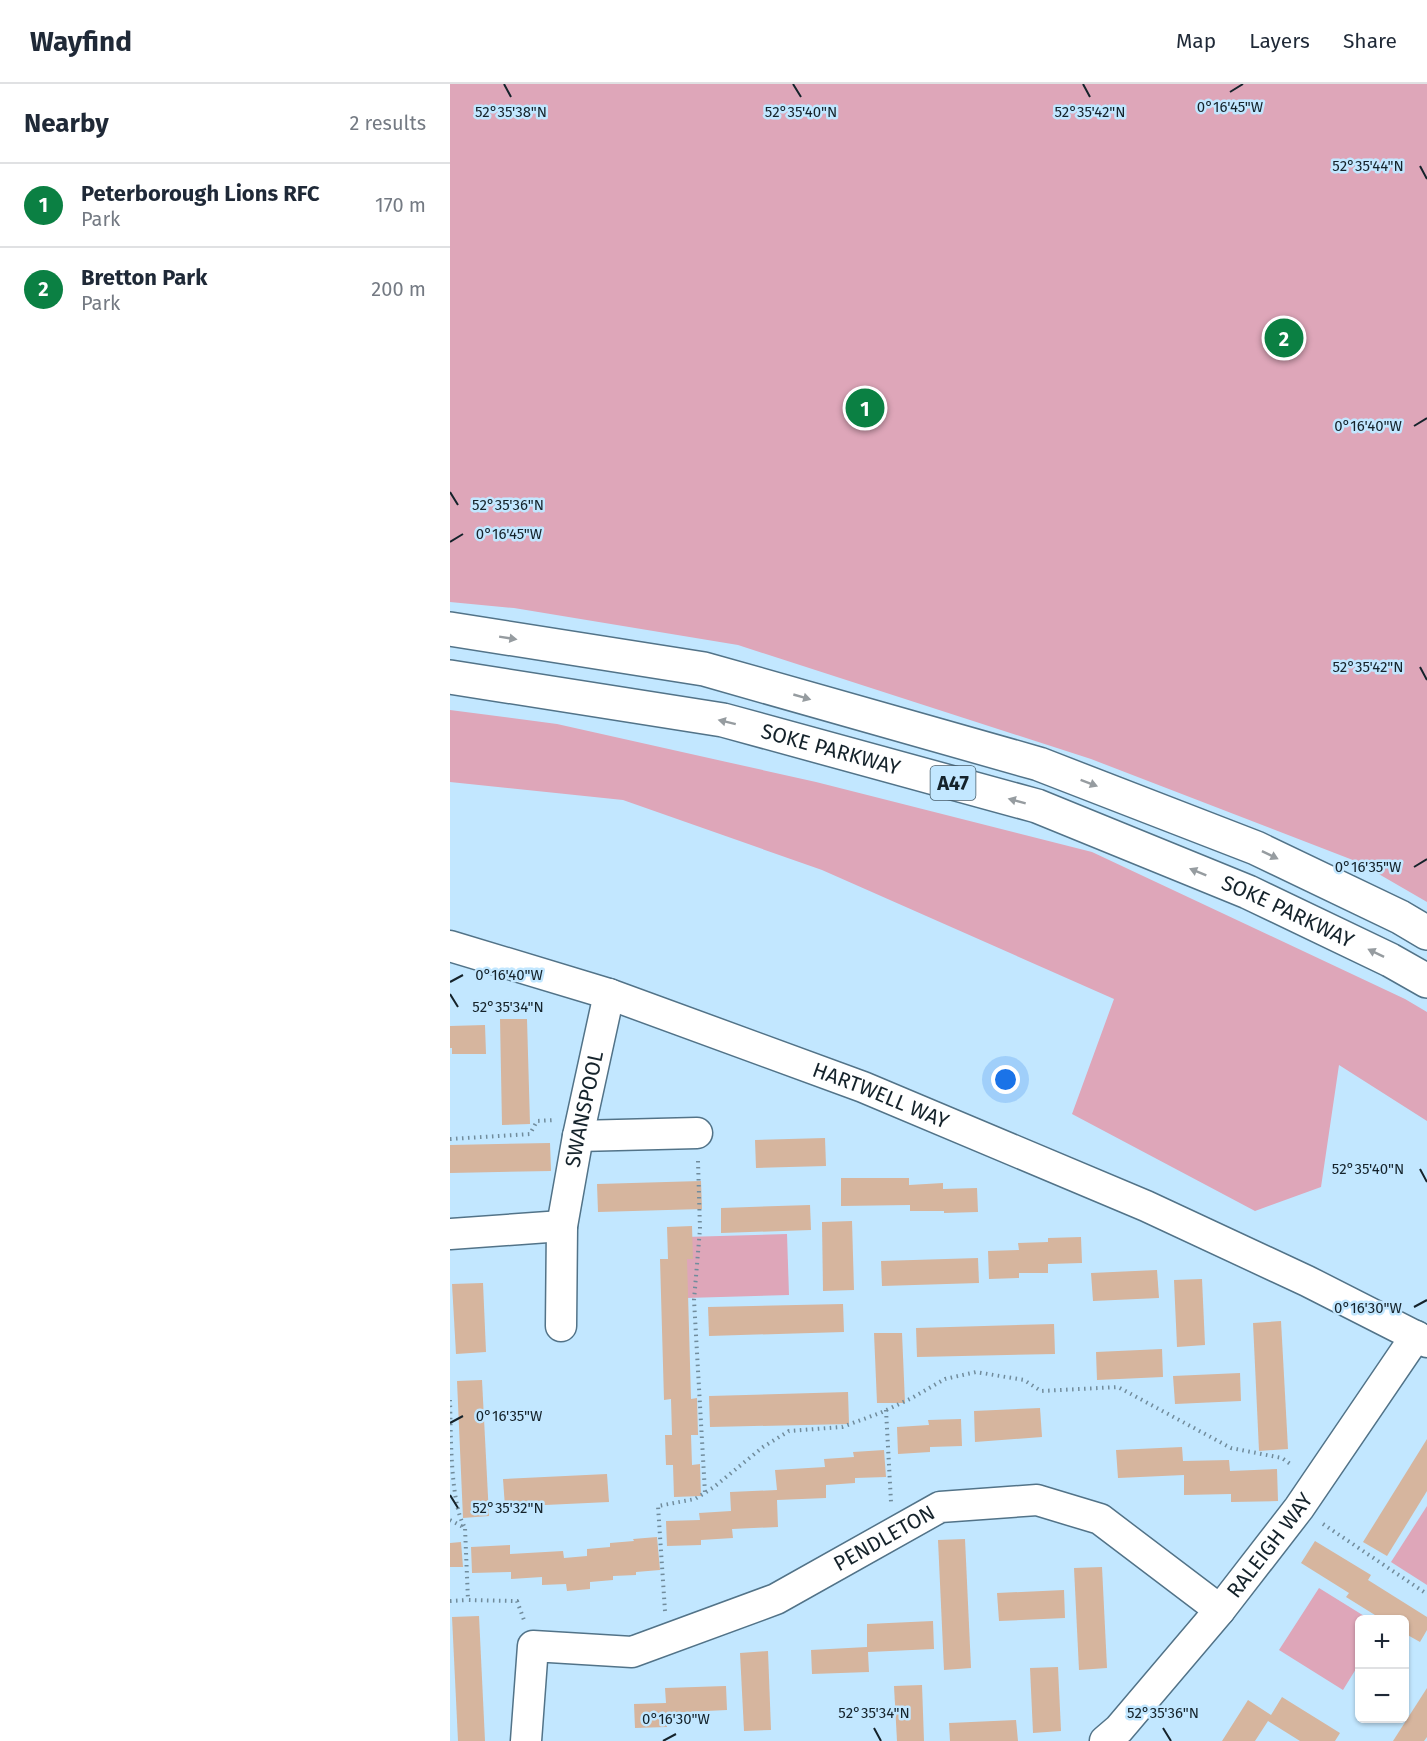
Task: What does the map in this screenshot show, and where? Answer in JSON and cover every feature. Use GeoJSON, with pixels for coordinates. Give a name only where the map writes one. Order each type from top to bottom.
{"type":"FeatureCollection","features":[{"type":"Feature","properties":{"kind":"highway","name":"SOKE PARKWAY"},"geometry":{"type":"LineString","coordinates":[[450,629],[705,669],[1039,764],[1256,848],[1400,917],[1427,933]]}},
{"type":"Feature","properties":{"kind":"highway","name":"SOKE PARKWAY"},"geometry":{"type":"LineString","coordinates":[[450,677],[723,720],[1037,806],[1248,892],[1390,960],[1427,981]]}},
{"type":"Feature","properties":{"kind":"street","name":"HARTWELL WAY"},"geometry":{"type":"LineString","coordinates":[[450,946],[609,994],[863,1087],[1135,1201],[1307,1281],[1422,1339]]}},
{"type":"Feature","properties":{"kind":"street","name":"SWANSPOOL"},"geometry":{"type":"LineString","coordinates":[[561,1326],[562,1226],[580,1127],[609,994]]}},
{"type":"Feature","properties":{"kind":"street"},"geometry":{"type":"LineString","coordinates":[[580,1127],[697,1133]]}},
{"type":"Feature","properties":{"kind":"street"},"geometry":{"type":"LineString","coordinates":[[450,1234],[562,1226]]}},
{"type":"Feature","properties":{"kind":"street","name":"RALEIGH WAY"},"geometry":{"type":"LineString","coordinates":[[1105,1741],[1119,1729],[1221,1610],[1422,1339]]}},
{"type":"Feature","properties":{"kind":"street","name":"PENDLETON"},"geometry":{"type":"LineString","coordinates":[[533,1646],[632,1652],[777,1599],[940,1507],[1037,1500],[1100,1519],[1221,1610]]}},
{"type":"Feature","properties":{"kind":"street"},"geometry":{"type":"LineString","coordinates":[[526,1741],[533,1646]]}},
{"type":"Feature","properties":{"kind":"path"},"geometry":{"type":"LineString","coordinates":[[450,1139],[530,1134],[537,1121],[580,1127]]}},
{"type":"Feature","properties":{"kind":"path"},"geometry":{"type":"LineString","coordinates":[[697,1133],[700,1229],[693,1300],[705,1493]]}},
{"type":"Feature","properties":{"kind":"path"},"geometry":{"type":"LineString","coordinates":[[666,1639],[658,1506],[695,1499],[763,1447],[789,1431],[842,1427],[912,1398],[945,1379],[976,1372],[1024,1380],[1041,1391],[1118,1387],[1232,1448],[1282,1458],[1296,1468],[1304,1500],[1427,1594]]}},
{"type":"Feature","properties":{"kind":"path"},"geometry":{"type":"LineString","coordinates":[[450,1400],[453,1486],[458,1516],[465,1528],[468,1600]]}},
{"type":"Feature","properties":{"kind":"path"},"geometry":{"type":"LineString","coordinates":[[886,1410],[892,1534]]}},
{"type":"Feature","properties":{"kind":"path"},"geometry":{"type":"LineString","coordinates":[[450,1520],[465,1528]]}},
{"type":"Feature","properties":{"kind":"path"},"geometry":{"type":"LineString","coordinates":[[450,1601],[517,1601],[533,1646]]}},
{"type":"Feature","properties":{"kind":"shaded area"},"geometry":{"type":"Polygon","coordinates":[[[450,84],[1427,84],[1427,902],[1358,862],[1091,759],[738,645],[514,608],[450,602],[450,84]]]}},
{"type":"Feature","properties":{"kind":"shaded area"},"geometry":{"type":"Polygon","coordinates":[[[450,710],[557,724],[816,782],[1092,852],[1405,999],[1427,1012],[1427,1121],[1339,1065],[1321,1187],[1255,1211],[1072,1114],[1114,999],[822,870],[623,800],[450,782],[450,710]]]}},
{"type":"Feature","properties":{"kind":"shaded area"},"geometry":{"type":"Polygon","coordinates":[[[787,1234],[789,1295],[686,1298],[685,1237],[787,1234]]]}},
{"type":"Feature","properties":{"kind":"shaded area"},"geometry":{"type":"Polygon","coordinates":[[[1427,1506],[1427,1585],[1391,1562],[1427,1506]]]}},
{"type":"Feature","properties":{"kind":"shaded area"},"geometry":{"type":"Polygon","coordinates":[[[1319,1588],[1363,1615],[1355,1615],[1355,1670],[1343,1690],[1279,1650],[1319,1588]]]}},
{"type":"Feature","properties":{"kind":"building"},"geometry":{"type":"Polygon","coordinates":[[[500,1019],[527,1019],[530,1124],[502,1125],[500,1019]]]}},
{"type":"Feature","properties":{"kind":"building"},"geometry":{"type":"Polygon","coordinates":[[[485,1025],[486,1054],[452,1054],[450,1026],[485,1025]]]}},
{"type":"Feature","properties":{"kind":"building"},"geometry":{"type":"Polygon","coordinates":[[[825,1138],[826,1166],[756,1168],[755,1140],[825,1138]]]}},
{"type":"Feature","properties":{"kind":"building"},"geometry":{"type":"Polygon","coordinates":[[[550,1143],[551,1171],[450,1173],[450,1145],[550,1143]]]}},
{"type":"Feature","properties":{"kind":"building"},"geometry":{"type":"Polygon","coordinates":[[[841,1178],[909,1178],[909,1185],[943,1183],[943,1189],[977,1188],[978,1212],[910,1211],[910,1205],[841,1206],[841,1178]]]}},
{"type":"Feature","properties":{"kind":"building"},"geometry":{"type":"Polygon","coordinates":[[[701,1181],[702,1209],[598,1212],[597,1184],[701,1181]]]}},
{"type":"Feature","properties":{"kind":"building"},"geometry":{"type":"Polygon","coordinates":[[[810,1205],[811,1230],[721,1233],[721,1208],[810,1205]]]}},
{"type":"Feature","properties":{"kind":"building"},"geometry":{"type":"Polygon","coordinates":[[[852,1221],[854,1290],[823,1291],[822,1222],[852,1221]]]}},
{"type":"Feature","properties":{"kind":"building"},"geometry":{"type":"Polygon","coordinates":[[[692,1226],[693,1259],[687,1259],[691,1399],[697,1398],[698,1435],[691,1435],[692,1465],[700,1464],[701,1496],[674,1497],[673,1465],[666,1465],[665,1435],[672,1435],[671,1399],[664,1400],[660,1259],[668,1259],[667,1227],[692,1226]]]}},
{"type":"Feature","properties":{"kind":"building"},"geometry":{"type":"Polygon","coordinates":[[[1081,1237],[1082,1263],[1048,1264],[1048,1273],[1019,1273],[1019,1278],[989,1279],[988,1251],[1019,1250],[1018,1243],[1048,1242],[1048,1238],[1081,1237]]]}},
{"type":"Feature","properties":{"kind":"building"},"geometry":{"type":"Polygon","coordinates":[[[978,1258],[979,1283],[882,1286],[881,1261],[978,1258]]]}},
{"type":"Feature","properties":{"kind":"building"},"geometry":{"type":"Polygon","coordinates":[[[1157,1270],[1159,1298],[1093,1301],[1091,1273],[1157,1270]]]}},
{"type":"Feature","properties":{"kind":"building"},"geometry":{"type":"Polygon","coordinates":[[[1202,1279],[1205,1345],[1177,1347],[1174,1280],[1202,1279]]]}},
{"type":"Feature","properties":{"kind":"building"},"geometry":{"type":"Polygon","coordinates":[[[483,1283],[486,1352],[456,1354],[452,1284],[483,1283]]]}},
{"type":"Feature","properties":{"kind":"building"},"geometry":{"type":"Polygon","coordinates":[[[843,1304],[844,1332],[709,1336],[708,1307],[843,1304]]]}},
{"type":"Feature","properties":{"kind":"building"},"geometry":{"type":"Polygon","coordinates":[[[1281,1321],[1288,1449],[1259,1451],[1253,1323],[1281,1321]]]}},
{"type":"Feature","properties":{"kind":"building"},"geometry":{"type":"Polygon","coordinates":[[[1054,1324],[1055,1354],[917,1357],[916,1328],[1054,1324]]]}},
{"type":"Feature","properties":{"kind":"building"},"geometry":{"type":"Polygon","coordinates":[[[874,1333],[902,1333],[905,1403],[877,1403],[874,1333]]]}},
{"type":"Feature","properties":{"kind":"building"},"geometry":{"type":"Polygon","coordinates":[[[1162,1349],[1163,1377],[1097,1380],[1096,1352],[1162,1349]]]}},
{"type":"Feature","properties":{"kind":"building"},"geometry":{"type":"Polygon","coordinates":[[[1240,1373],[1241,1401],[1175,1404],[1173,1376],[1240,1373]]]}},
{"type":"Feature","properties":{"kind":"building"},"geometry":{"type":"Polygon","coordinates":[[[482,1380],[489,1516],[463,1518],[457,1381],[482,1380]]]}},
{"type":"Feature","properties":{"kind":"building"},"geometry":{"type":"Polygon","coordinates":[[[848,1392],[849,1424],[710,1427],[709,1396],[848,1392]]]}},
{"type":"Feature","properties":{"kind":"building"},"geometry":{"type":"Polygon","coordinates":[[[1040,1408],[1042,1437],[975,1442],[974,1411],[1040,1408]]]}},
{"type":"Feature","properties":{"kind":"building"},"geometry":{"type":"Polygon","coordinates":[[[961,1419],[962,1446],[930,1447],[930,1452],[898,1454],[897,1427],[929,1425],[928,1420],[961,1419]]]}},
{"type":"Feature","properties":{"kind":"building"},"geometry":{"type":"Polygon","coordinates":[[[1427,1439],[1427,1491],[1387,1556],[1363,1542],[1427,1439]]]}},
{"type":"Feature","properties":{"kind":"building"},"geometry":{"type":"Polygon","coordinates":[[[1182,1447],[1183,1461],[1229,1460],[1230,1471],[1277,1469],[1278,1501],[1231,1502],[1231,1494],[1184,1495],[1184,1475],[1118,1478],[1116,1450],[1182,1447]]]}},
{"type":"Feature","properties":{"kind":"building"},"geometry":{"type":"Polygon","coordinates":[[[884,1450],[886,1477],[855,1478],[855,1483],[826,1485],[826,1498],[777,1500],[778,1527],[732,1529],[733,1538],[701,1540],[701,1545],[667,1546],[666,1521],[700,1520],[699,1513],[731,1511],[730,1492],[777,1490],[775,1470],[825,1467],[824,1459],[854,1457],[853,1452],[884,1450]]]}},
{"type":"Feature","properties":{"kind":"building"},"geometry":{"type":"Polygon","coordinates":[[[607,1474],[609,1502],[505,1507],[503,1479],[607,1474]]]}},
{"type":"Feature","properties":{"kind":"building"},"geometry":{"type":"Polygon","coordinates":[[[657,1537],[660,1570],[636,1572],[636,1575],[613,1576],[613,1580],[590,1582],[590,1589],[567,1591],[566,1584],[542,1585],[542,1577],[511,1579],[511,1572],[472,1573],[471,1547],[510,1545],[510,1554],[563,1551],[564,1558],[587,1556],[587,1549],[610,1547],[610,1543],[657,1537]]]}},
{"type":"Feature","properties":{"kind":"building"},"geometry":{"type":"Polygon","coordinates":[[[965,1539],[971,1668],[944,1670],[938,1540],[965,1539]]]}},
{"type":"Feature","properties":{"kind":"building"},"geometry":{"type":"Polygon","coordinates":[[[1315,1541],[1371,1575],[1368,1580],[1427,1617],[1427,1630],[1420,1642],[1409,1636],[1409,1615],[1375,1615],[1346,1597],[1349,1593],[1301,1563],[1315,1541]]]}},
{"type":"Feature","properties":{"kind":"building"},"geometry":{"type":"Polygon","coordinates":[[[461,1542],[463,1567],[450,1567],[450,1543],[461,1542]]]}},
{"type":"Feature","properties":{"kind":"building"},"geometry":{"type":"Polygon","coordinates":[[[1102,1567],[1107,1668],[1079,1670],[1074,1568],[1102,1567]]]}},
{"type":"Feature","properties":{"kind":"building"},"geometry":{"type":"Polygon","coordinates":[[[1064,1590],[1065,1618],[999,1621],[997,1593],[1064,1590]]]}},
{"type":"Feature","properties":{"kind":"building"},"geometry":{"type":"Polygon","coordinates":[[[479,1616],[485,1741],[458,1741],[452,1617],[479,1616]]]}},
{"type":"Feature","properties":{"kind":"building"},"geometry":{"type":"Polygon","coordinates":[[[933,1621],[934,1649],[868,1652],[869,1672],[812,1674],[811,1650],[867,1647],[867,1624],[933,1621]]]}},
{"type":"Feature","properties":{"kind":"building"},"geometry":{"type":"Polygon","coordinates":[[[768,1651],[771,1730],[744,1731],[740,1653],[768,1651]]]}},
{"type":"Feature","properties":{"kind":"building"},"geometry":{"type":"Polygon","coordinates":[[[1058,1667],[1061,1731],[1033,1733],[1030,1668],[1058,1667]]]}},
{"type":"Feature","properties":{"kind":"building"},"geometry":{"type":"Polygon","coordinates":[[[922,1685],[924,1741],[897,1741],[894,1686],[922,1685]]]}},
{"type":"Feature","properties":{"kind":"building"},"geometry":{"type":"Polygon","coordinates":[[[726,1686],[727,1710],[666,1713],[667,1727],[635,1728],[634,1704],[666,1703],[665,1688],[726,1686]]]}},
{"type":"Feature","properties":{"kind":"building"},"geometry":{"type":"Polygon","coordinates":[[[1427,1688],[1427,1737],[1424,1741],[1393,1741],[1405,1723],[1409,1723],[1409,1716],[1427,1688]]]}},
{"type":"Feature","properties":{"kind":"building"},"geometry":{"type":"Polygon","coordinates":[[[1282,1697],[1340,1733],[1335,1741],[1300,1741],[1268,1721],[1255,1741],[1222,1741],[1248,1700],[1271,1715],[1282,1697]]]}},
{"type":"Feature","properties":{"kind":"building"},"geometry":{"type":"Polygon","coordinates":[[[1016,1720],[1018,1741],[950,1741],[949,1723],[1016,1720]]]}},
{"type":"Feature","properties":{"kind":"place","name":"Bretton Park"},"geometry":{"type":"Point","coordinates":[1284,338]}},
{"type":"Feature","properties":{"kind":"place","name":"Peterborough Lions RFC"},"geometry":{"type":"Point","coordinates":[865,408]}}]}
